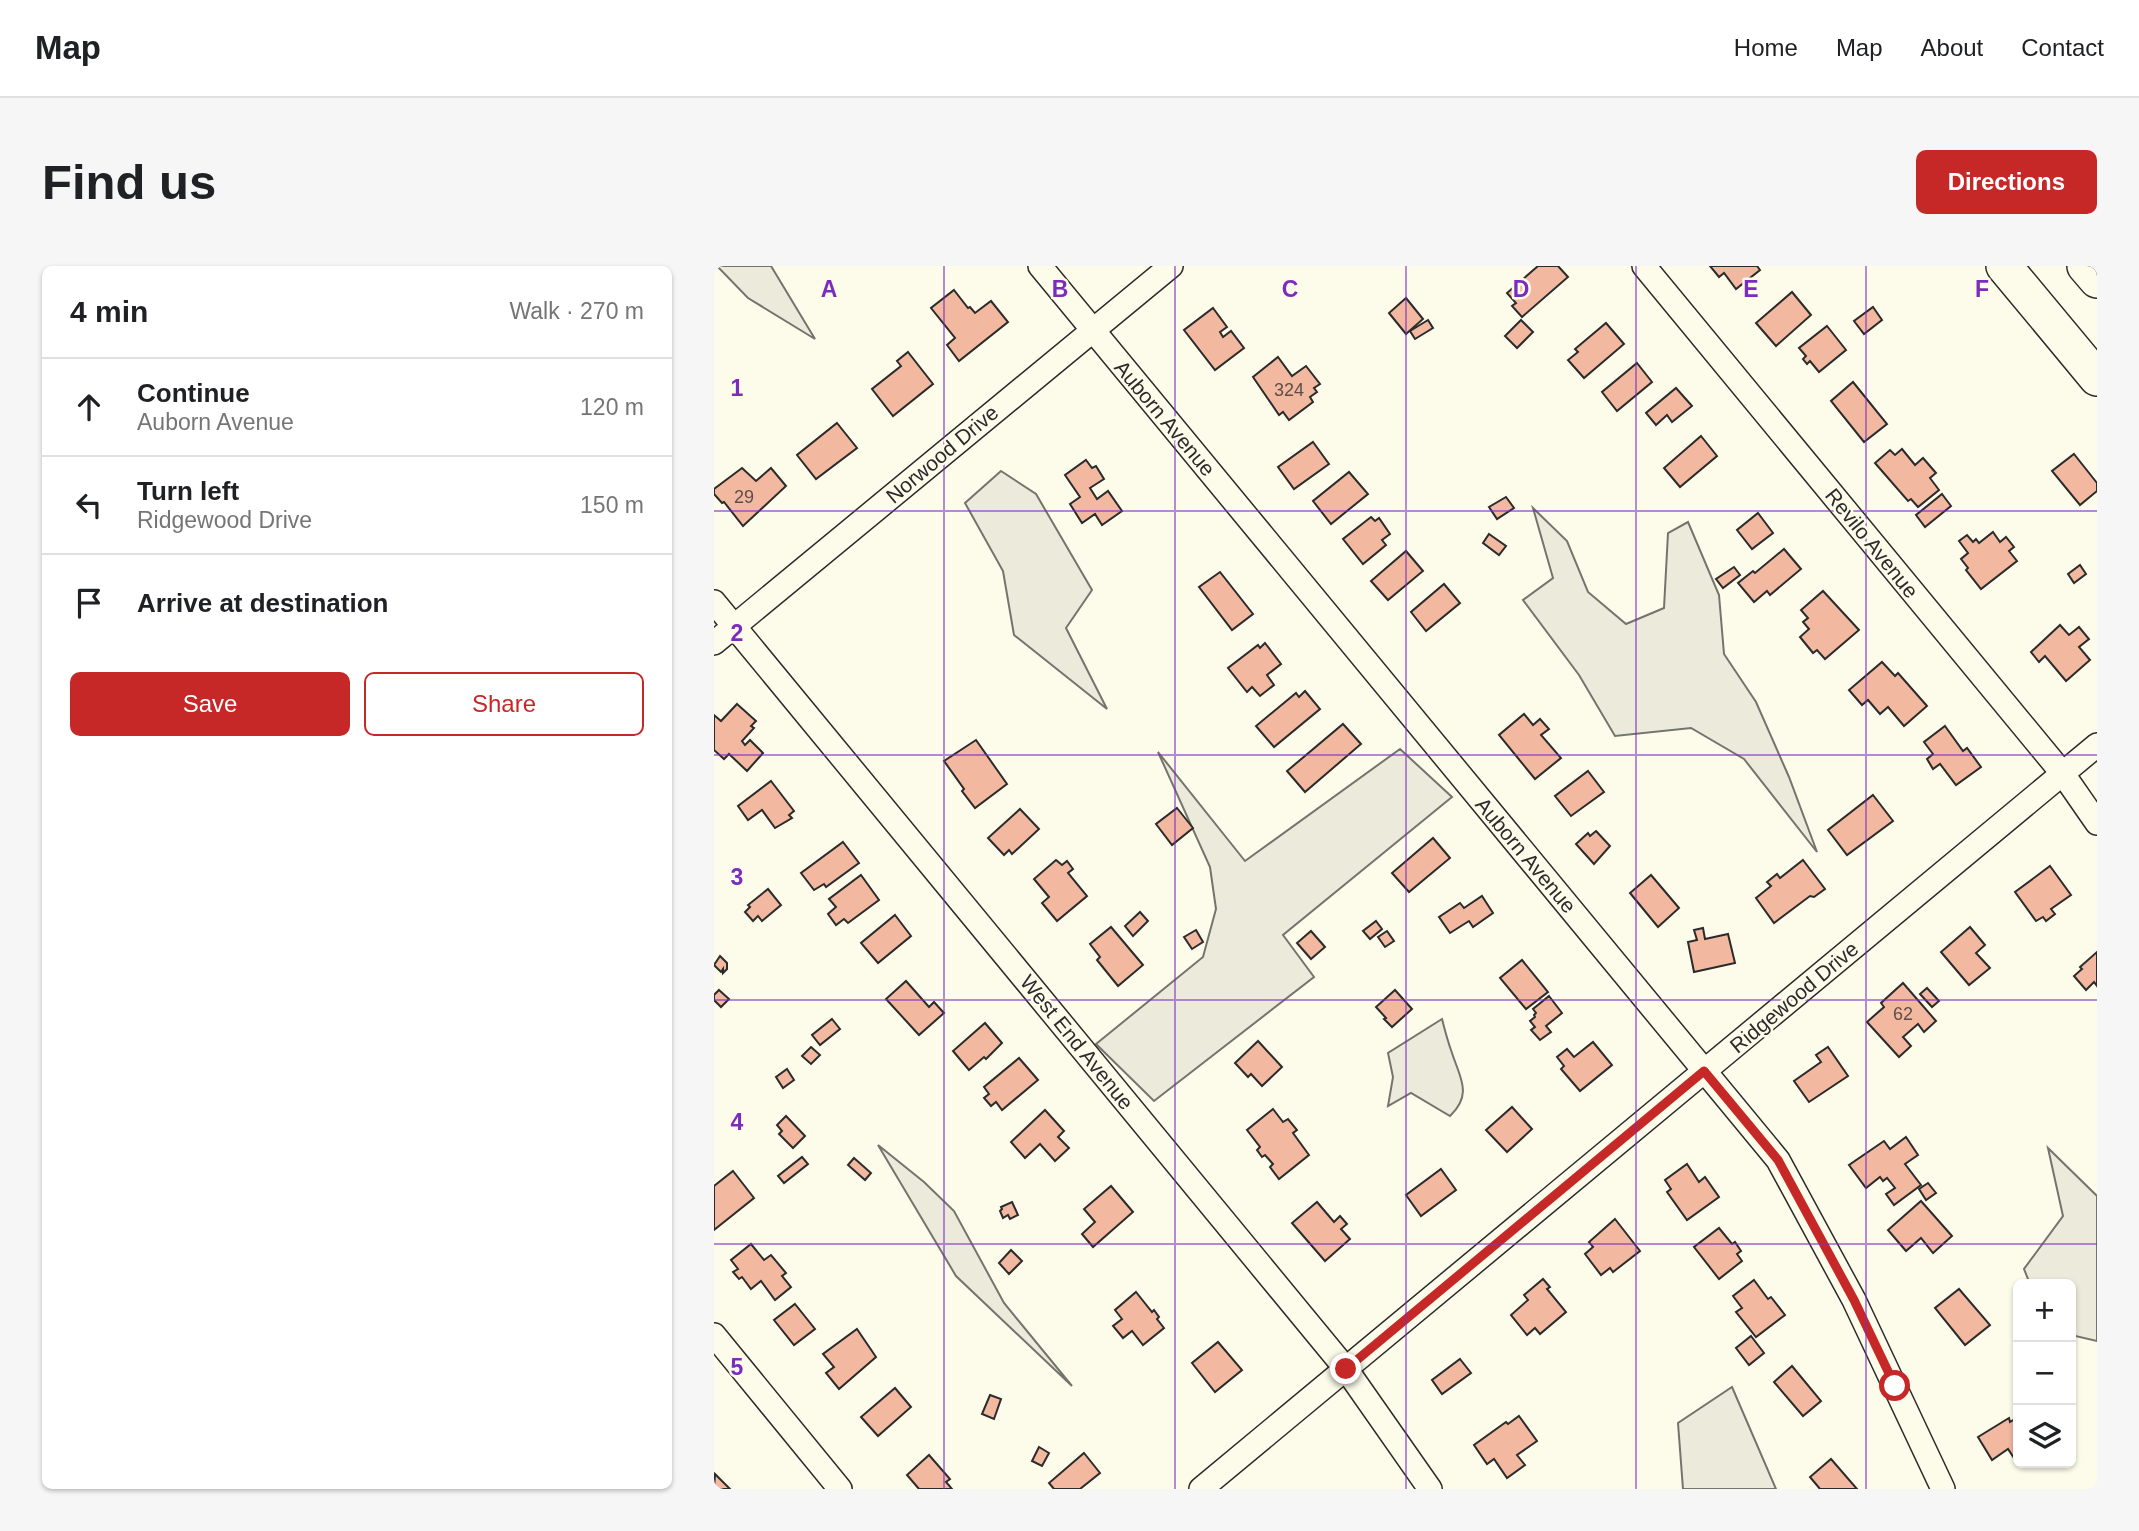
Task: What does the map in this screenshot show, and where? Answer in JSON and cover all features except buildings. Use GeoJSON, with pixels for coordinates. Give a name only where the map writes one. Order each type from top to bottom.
{"type":"FeatureCollection","features":[{"type":"Feature","properties":{"kind":"highway"},"geometry":{"type":"LineString","coordinates":[[2004,266],[2097,378]]}},
{"type":"Feature","properties":{"kind":"highway"},"geometry":{"type":"LineString","coordinates":[[2085,266],[2097,280]]}},
{"type":"Feature","properties":{"kind":"street","name":"Auborn Avenue"},"geometry":{"type":"LineString","coordinates":[[1040,266],[1778,1160],[1854,1300],[1943,1489]]}},
{"type":"Feature","properties":{"kind":"street","name":"Norwood Drive"},"geometry":{"type":"LineString","coordinates":[[714,643],[1171,266]]}},
{"type":"Feature","properties":{"kind":"street","name":"Revilo Avenue"},"geometry":{"type":"LineString","coordinates":[[1644,266],[2063,774],[2097,823]]}},
{"type":"Feature","properties":{"kind":"street","name":"West End Avenue"},"geometry":{"type":"LineString","coordinates":[[714,602],[1346,1369],[1430,1489]]}},
{"type":"Feature","properties":{"kind":"street","name":"Ridgewood Drive"},"geometry":{"type":"LineString","coordinates":[[1200,1489],[2097,745]]}},
{"type":"Feature","properties":{"kind":"street"},"geometry":{"type":"LineString","coordinates":[[714,1335],[840,1489]]}},
{"type":"Feature","properties":{"kind":"shaded area"},"geometry":{"type":"Polygon","coordinates":[[[717,266],[771,266],[815,339],[748,298],[717,266]]]}},
{"type":"Feature","properties":{"kind":"shaded area"},"geometry":{"type":"Polygon","coordinates":[[[1001,471],[1036,494],[1092,590],[1066,628],[1107,709],[1014,635],[1003,571],[965,503],[1001,471]]]}},
{"type":"Feature","properties":{"kind":"shaded area"},"geometry":{"type":"Polygon","coordinates":[[[1533,508],[1567,541],[1588,592],[1626,624],[1664,608],[1668,533],[1688,522],[1719,595],[1724,654],[1756,702],[1789,777],[1817,852],[1744,759],[1691,728],[1615,736],[1579,675],[1523,600],[1553,578],[1533,508]]]}},
{"type":"Feature","properties":{"kind":"shaded area"},"geometry":{"type":"Polygon","coordinates":[[[1400,749],[1452,797],[1283,935],[1314,977],[1154,1101],[1096,1044],[1203,957],[1216,909],[1210,867],[1158,752],[1245,861],[1400,749]]]}},
{"type":"Feature","properties":{"kind":"shaded area"},"geometry":{"type":"Polygon","coordinates":[[[1442,1019],[1463,1086],[1457,1108],[1450,1116],[1411,1093],[1388,1106],[1393,1077],[1388,1053],[1442,1019]]]}},
{"type":"Feature","properties":{"kind":"shaded area"},"geometry":{"type":"Polygon","coordinates":[[[878,1145],[924,1182],[954,1211],[1004,1303],[1072,1386],[956,1276],[878,1145]]]}},
{"type":"Feature","properties":{"kind":"shaded area"},"geometry":{"type":"Polygon","coordinates":[[[2048,1148],[2097,1196],[2097,1341],[2076,1336],[2076,1279],[2028,1279],[2024,1269],[2063,1216],[2048,1148]]]}},
{"type":"Feature","properties":{"kind":"shaded area"},"geometry":{"type":"Polygon","coordinates":[[[1732,1387],[1776,1489],[1683,1489],[1678,1423],[1732,1387]]]}},
{"type":"Feature","properties":{"kind":"route"},"geometry":{"type":"LineString","coordinates":[[1346,1369],[1704,1071],[1778,1160],[1854,1300],[1895,1386]]}}]}
